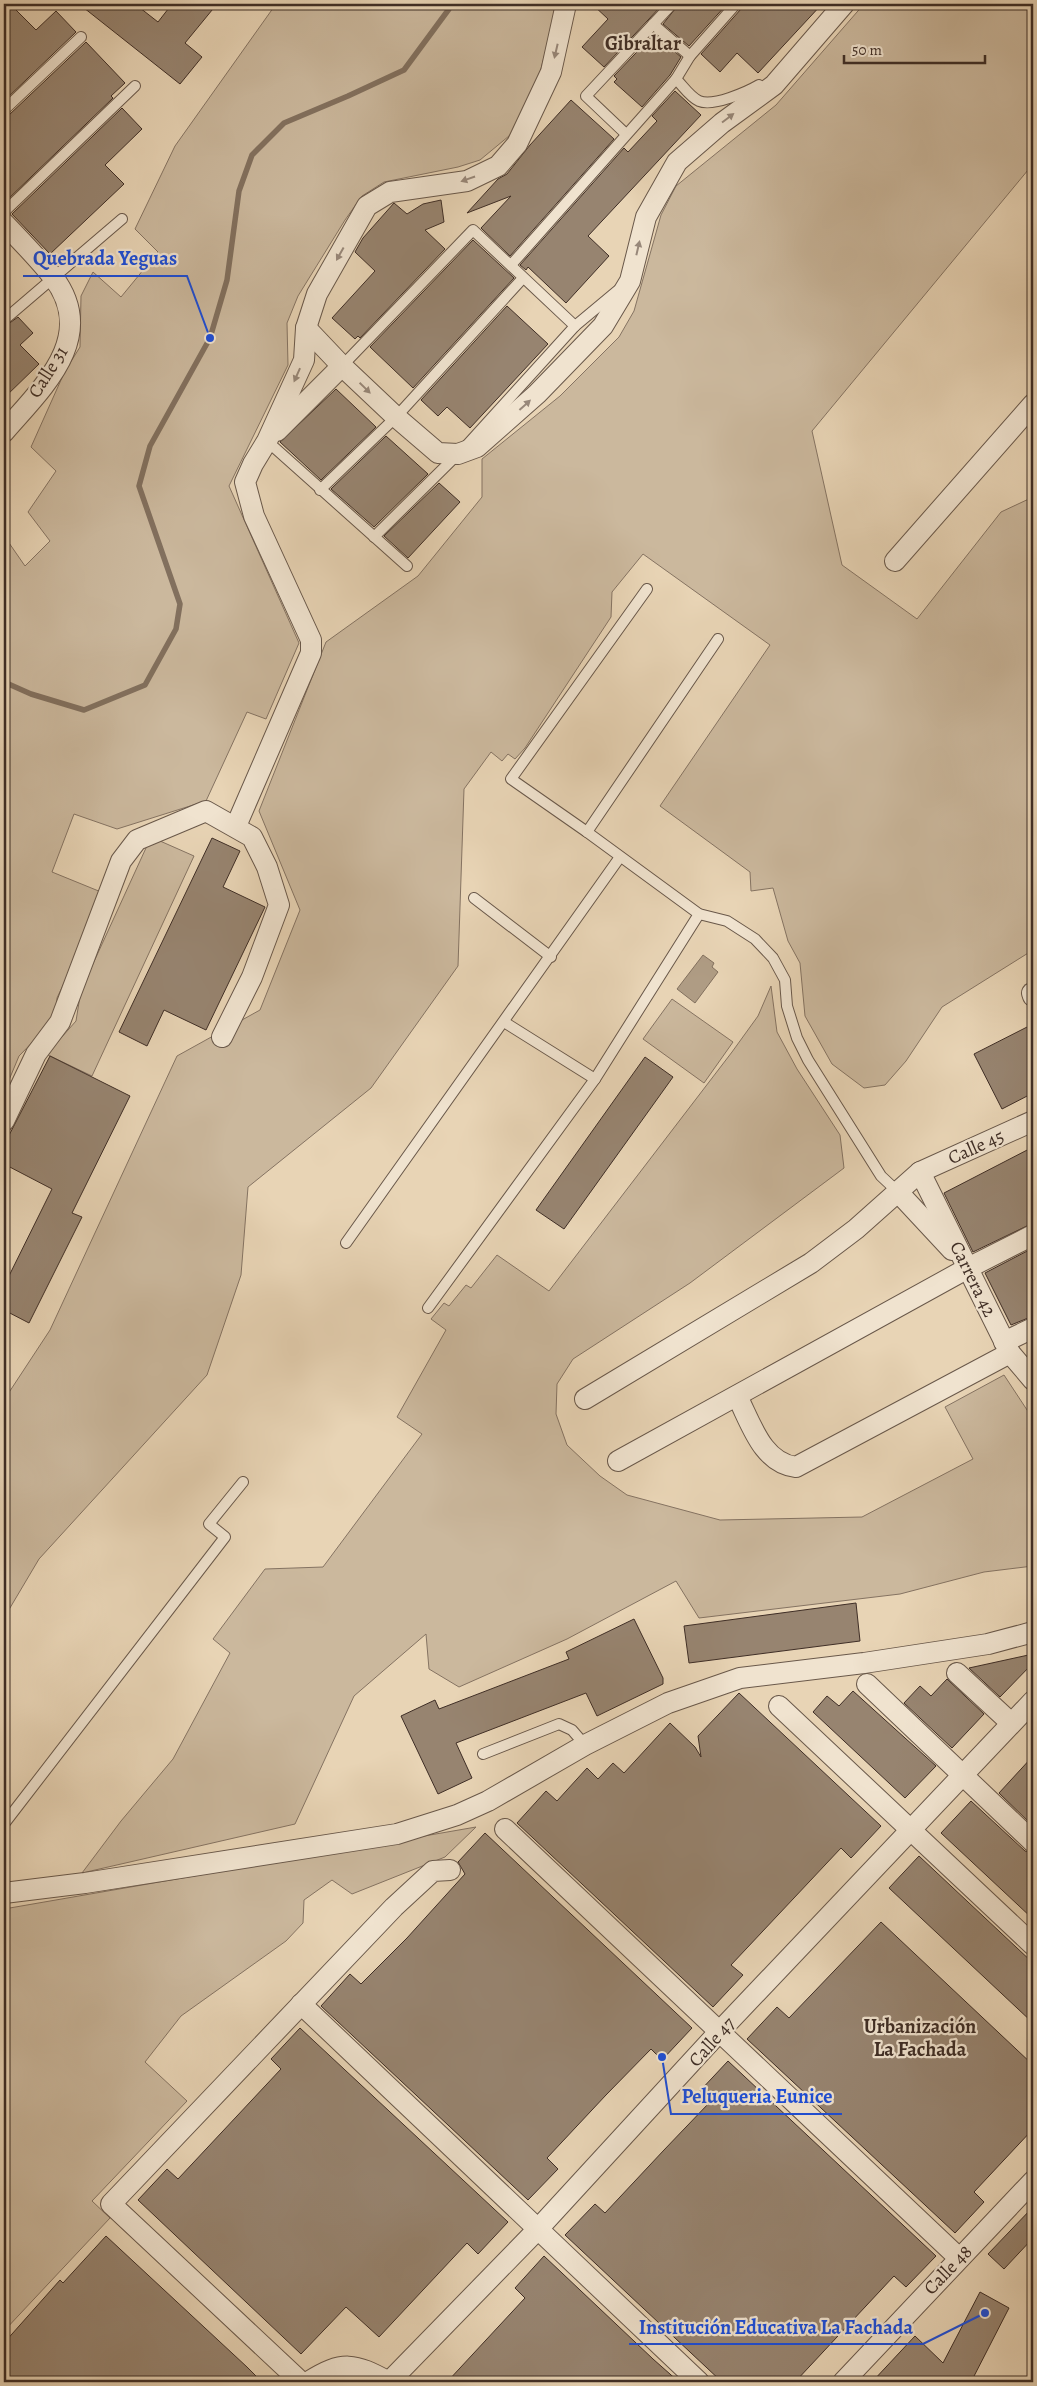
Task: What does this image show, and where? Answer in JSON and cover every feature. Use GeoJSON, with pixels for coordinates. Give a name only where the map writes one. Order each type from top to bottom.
{"type":"FeatureCollection","features":[{"type":"Feature","properties":{"kind":"street"},"geometry":{"type":"LineString","coordinates":[[236,826],[311,653],[311,640],[254,516],[245,482],[253,464],[267,442],[304,360],[306,328],[317,294],[367,206],[390,192],[467,181],[498,166],[517,144],[551,72],[566,4]]}},
{"type":"Feature","properties":{"kind":"street"},"geometry":{"type":"LineString","coordinates":[[306,328],[342,366],[396,417],[438,453],[458,454],[477,447],[537,394],[603,326],[630,281],[646,217],[678,162],[722,123],[774,84],[844,4]]}},
{"type":"Feature","properties":{"kind":"street","name":"Calle 31"},"geometry":{"type":"LineString","coordinates":[[4,222],[54,277],[70,310],[68,348],[45,385],[4,432]]}},
{"type":"Feature","properties":{"kind":"street"},"geometry":{"type":"LineString","coordinates":[[267,442],[342,366]]}},
{"type":"Feature","properties":{"kind":"street"},"geometry":{"type":"LineString","coordinates":[[895,562],[1033,404]]}},
{"type":"Feature","properties":{"kind":"street"},"geometry":{"type":"LineString","coordinates":[[4,1121],[36,1054],[60,1022],[121,861],[137,840],[206,811],[236,826],[252,837],[267,867],[280,905],[252,977],[222,1037]]}},
{"type":"Feature","properties":{"kind":"street","name":"Calle 45"},"geometry":{"type":"LineString","coordinates":[[585,1399],[811,1263],[856,1229],[920,1172],[1033,1121]]}},
{"type":"Feature","properties":{"kind":"street","name":"Carrera 42"},"geometry":{"type":"LineString","coordinates":[[920,1172],[1007,1348],[1033,1380]]}},
{"type":"Feature","properties":{"kind":"street"},"geometry":{"type":"LineString","coordinates":[[898,1192],[968,1268]]}},
{"type":"Feature","properties":{"kind":"street"},"geometry":{"type":"LineString","coordinates":[[618,1462],[968,1268],[1033,1235]]}},
{"type":"Feature","properties":{"kind":"street"},"geometry":{"type":"LineString","coordinates":[[737,1396],[767,1452],[783,1465],[796,1467],[1007,1348],[1033,1328]]}},
{"type":"Feature","properties":{"kind":"street"},"geometry":{"type":"LineString","coordinates":[[4,1893],[85,1883],[397,1834],[457,1815],[488,1801],[585,1745],[668,1703],[740,1678],[959,1649],[988,1644],[1033,1632]]}},
{"type":"Feature","properties":{"kind":"street"},"geometry":{"type":"LineString","coordinates":[[957,1672],[1011,1723]]}},
{"type":"Feature","properties":{"kind":"street"},"geometry":{"type":"LineString","coordinates":[[867,1684],[1033,1842]]}},
{"type":"Feature","properties":{"kind":"street","name":"Calle 47"},"geometry":{"type":"LineString","coordinates":[[389,2382],[538,2229],[719,2032],[1033,1701]]}},
{"type":"Feature","properties":{"kind":"street"},"geometry":{"type":"LineString","coordinates":[[780,1706],[1033,1945]]}},
{"type":"Feature","properties":{"kind":"street"},"geometry":{"type":"LineString","coordinates":[[504,1829],[959,2258]]}},
{"type":"Feature","properties":{"kind":"street"},"geometry":{"type":"LineString","coordinates":[[300,2382],[111,2204],[394,1907],[433,1871],[450,1870]]}},
{"type":"Feature","properties":{"kind":"street"},"geometry":{"type":"LineString","coordinates":[[301,2004],[700,2382]]}},
{"type":"Feature","properties":{"kind":"street","name":"Calle 48"},"geometry":{"type":"LineString","coordinates":[[843,2382],[1033,2181]]}},
{"type":"Feature","properties":{"kind":"street"},"geometry":{"type":"LineString","coordinates":[[308,2382],[330,2368],[362,2367],[389,2382]]}},
{"type":"Feature","properties":{"kind":"lane"},"geometry":{"type":"LineString","coordinates":[[626,134],[586,96],[672,4]]}},
{"type":"Feature","properties":{"kind":"lane"},"geometry":{"type":"LineString","coordinates":[[511,265],[676,79],[690,56],[736,4]]}},
{"type":"Feature","properties":{"kind":"lane"},"geometry":{"type":"LineString","coordinates":[[653,24],[690,56]]}},
{"type":"Feature","properties":{"kind":"lane"},"geometry":{"type":"LineString","coordinates":[[4,110],[81,37]]}},
{"type":"Feature","properties":{"kind":"lane"},"geometry":{"type":"LineString","coordinates":[[676,79],[693,98],[701,102],[726,99],[750,90],[789,66]]}},
{"type":"Feature","properties":{"kind":"lane"},"geometry":{"type":"LineString","coordinates":[[4,212],[135,86]]}},
{"type":"Feature","properties":{"kind":"lane"},"geometry":{"type":"LineString","coordinates":[[4,320],[122,219]]}},
{"type":"Feature","properties":{"kind":"lane"},"geometry":{"type":"LineString","coordinates":[[342,366],[473,230],[575,326]]}},
{"type":"Feature","properties":{"kind":"lane"},"geometry":{"type":"LineString","coordinates":[[320,490],[396,417],[523,278]]}},
{"type":"Feature","properties":{"kind":"lane"},"geometry":{"type":"LineString","coordinates":[[374,537],[458,454],[575,326],[630,281]]}},
{"type":"Feature","properties":{"kind":"lane"},"geometry":{"type":"LineString","coordinates":[[267,442],[407,566]]}},
{"type":"Feature","properties":{"kind":"lane"},"geometry":{"type":"LineString","coordinates":[[647,588],[511,779],[699,914],[727,921],[755,939],[773,958],[785,980],[787,1006],[797,1038],[808,1060],[881,1176],[898,1192]]}},
{"type":"Feature","properties":{"kind":"lane"},"geometry":{"type":"LineString","coordinates":[[587,832],[718,639]]}},
{"type":"Feature","properties":{"kind":"lane"},"geometry":{"type":"LineString","coordinates":[[346,1243],[551,957],[620,857]]}},
{"type":"Feature","properties":{"kind":"lane"},"geometry":{"type":"LineString","coordinates":[[474,898],[551,957]]}},
{"type":"Feature","properties":{"kind":"lane"},"geometry":{"type":"LineString","coordinates":[[428,1308],[595,1079],[699,914]]}},
{"type":"Feature","properties":{"kind":"lane"},"geometry":{"type":"LineString","coordinates":[[504,1022],[595,1079]]}},
{"type":"Feature","properties":{"kind":"lane"},"geometry":{"type":"LineString","coordinates":[[4,1824],[226,1537],[208,1524],[243,1482]]}},
{"type":"Feature","properties":{"kind":"lane"},"geometry":{"type":"LineString","coordinates":[[483,1754],[559,1724],[572,1730],[585,1745]]}},
{"type":"Feature","properties":{"kind":"shaded area"},"geometry":{"type":"Polygon","coordinates":[[[276,4],[558,4],[538,80],[521,120],[509,136],[480,160],[458,167],[384,182],[362,196],[298,296],[287,323],[288,365],[229,486],[299,643],[266,719],[247,712],[206,801],[117,829],[74,814],[52,872],[106,894],[57,998],[56,1018],[19,1056],[4,1092],[4,543],[7,540],[25,566],[50,541],[28,512],[56,471],[31,447],[65,371],[80,347],[81,296],[93,272],[121,297],[158,252],[135,229],[175,146],[276,4]]]}},
{"type":"Feature","properties":{"kind":"shaded area"},"geometry":{"type":"Polygon","coordinates":[[[864,4],[1033,4],[1033,164],[812,431],[842,565],[917,619],[1001,512],[1033,497],[1033,950],[942,1007],[906,1061],[885,1085],[864,1088],[832,1064],[805,1016],[800,963],[788,941],[773,888],[751,891],[750,872],[660,806],[770,645],[643,554],[612,592],[611,617],[525,748],[515,759],[508,754],[502,761],[491,752],[464,789],[458,966],[371,1088],[248,1187],[241,1275],[207,1375],[39,1559],[4,1618],[4,1400],[50,1330],[177,1056],[260,1010],[300,910],[259,811],[326,642],[418,576],[482,497],[482,459],[560,396],[619,337],[634,311],[661,215],[676,186],[776,105],[864,4]]]}},
{"type":"Feature","properties":{"kind":"shaded area"},"geometry":{"type":"Polygon","coordinates":[[[151,837],[194,856],[92,1076],[48,1055],[76,1021],[81,990],[151,837]]]}},
{"type":"Feature","properties":{"kind":"shaded area"},"geometry":{"type":"Polygon","coordinates":[[[703,955],[714,963],[712,967],[718,972],[695,1003],[677,989],[703,955]]]}},
{"type":"Feature","properties":{"kind":"shaded area"},"geometry":{"type":"Polygon","coordinates":[[[771,986],[777,1032],[797,1069],[840,1135],[844,1168],[690,1283],[573,1359],[557,1384],[556,1414],[567,1445],[600,1476],[627,1495],[720,1520],[862,1517],[973,1459],[945,1407],[1004,1375],[1033,1419],[1033,1566],[984,1572],[900,1594],[699,1618],[676,1581],[567,1639],[459,1687],[429,1669],[426,1634],[354,1696],[295,1824],[82,1873],[121,1821],[173,1759],[230,1653],[213,1639],[265,1569],[323,1567],[422,1434],[397,1417],[446,1330],[431,1319],[444,1303],[449,1306],[466,1285],[471,1288],[497,1255],[549,1291],[732,1052],[758,1016],[771,986]]]}},
{"type":"Feature","properties":{"kind":"shaded area"},"geometry":{"type":"Polygon","coordinates":[[[672,999],[733,1042],[704,1083],[643,1039],[672,999]]]}},
{"type":"Feature","properties":{"kind":"shaded area"},"geometry":{"type":"Polygon","coordinates":[[[476,1827],[445,1857],[352,1894],[332,1880],[304,1900],[303,1923],[286,1941],[181,2016],[145,2062],[187,2101],[92,2201],[110,2218],[4,2331],[4,1909],[476,1827]]]}},
{"type":"Feature","properties":{"kind":"building"},"geometry":{"type":"Polygon","coordinates":[[[4,4],[10,4],[36,30],[56,11],[76,32],[4,101],[4,4]]]}},
{"type":"Feature","properties":{"kind":"building"},"geometry":{"type":"Polygon","coordinates":[[[79,4],[135,4],[158,22],[172,4],[217,4],[185,43],[202,57],[180,84],[79,4]]]}},
{"type":"Feature","properties":{"kind":"building"},"geometry":{"type":"Polygon","coordinates":[[[592,4],[663,4],[604,67],[582,47],[608,19],[592,4]]]}},
{"type":"Feature","properties":{"kind":"building"},"geometry":{"type":"Polygon","coordinates":[[[679,4],[727,4],[689,46],[663,24],[679,4]]]}},
{"type":"Feature","properties":{"kind":"building"},"geometry":{"type":"Polygon","coordinates":[[[743,4],[822,4],[758,73],[737,53],[720,72],[701,54],[741,9],[743,4]]]}},
{"type":"Feature","properties":{"kind":"building"},"geometry":{"type":"Polygon","coordinates":[[[654,34],[681,57],[670,75],[642,107],[614,82],[617,79],[614,76],[654,34]]]}},
{"type":"Feature","properties":{"kind":"building"},"geometry":{"type":"Polygon","coordinates":[[[86,42],[125,83],[111,96],[113,98],[4,203],[4,117],[9,115],[86,42]]]}},
{"type":"Feature","properties":{"kind":"building"},"geometry":{"type":"Polygon","coordinates":[[[675,91],[701,115],[588,236],[609,256],[566,303],[528,267],[526,270],[520,265],[624,148],[628,152],[657,121],[652,116],[675,91]]]}},
{"type":"Feature","properties":{"kind":"building"},"geometry":{"type":"Polygon","coordinates":[[[571,100],[614,139],[510,256],[481,228],[511,196],[467,213],[498,179],[507,174],[530,145],[571,100]]]}},
{"type":"Feature","properties":{"kind":"building"},"geometry":{"type":"Polygon","coordinates":[[[122,108],[142,129],[105,165],[124,184],[50,254],[12,214],[122,108]]]}},
{"type":"Feature","properties":{"kind":"building"},"geometry":{"type":"Polygon","coordinates":[[[441,200],[444,222],[425,230],[445,249],[360,338],[358,336],[355,339],[332,318],[375,271],[355,252],[363,238],[394,203],[407,214],[423,204],[441,200]]]}},
{"type":"Feature","properties":{"kind":"building"},"geometry":{"type":"Polygon","coordinates":[[[473,240],[514,278],[413,388],[370,347],[473,240]]]}},
{"type":"Feature","properties":{"kind":"building"},"geometry":{"type":"Polygon","coordinates":[[[507,306],[548,344],[470,428],[447,407],[438,416],[421,400],[507,306]]]}},
{"type":"Feature","properties":{"kind":"building"},"geometry":{"type":"Polygon","coordinates":[[[18,317],[33,333],[20,345],[39,364],[4,398],[4,327],[18,317]]]}},
{"type":"Feature","properties":{"kind":"building"},"geometry":{"type":"Polygon","coordinates":[[[336,389],[376,427],[321,480],[280,442],[336,389]]]}},
{"type":"Feature","properties":{"kind":"building"},"geometry":{"type":"Polygon","coordinates":[[[386,436],[428,474],[374,527],[331,489],[386,436]]]}},
{"type":"Feature","properties":{"kind":"building"},"geometry":{"type":"Polygon","coordinates":[[[439,483],[460,502],[408,558],[384,536],[439,483]]]}},
{"type":"Feature","properties":{"kind":"building"},"geometry":{"type":"Polygon","coordinates":[[[212,838],[240,851],[223,887],[265,907],[206,1030],[164,1010],[147,1046],[119,1032],[212,838]]]}},
{"type":"Feature","properties":{"kind":"building"},"geometry":{"type":"Polygon","coordinates":[[[1033,1024],[1033,1093],[1002,1109],[974,1054],[1033,1024]]]}},
{"type":"Feature","properties":{"kind":"building"},"geometry":{"type":"Polygon","coordinates":[[[50,1056],[130,1096],[72,1213],[82,1217],[29,1323],[4,1310],[4,1286],[52,1189],[4,1164],[4,1145],[50,1056]]]}},
{"type":"Feature","properties":{"kind":"building"},"geometry":{"type":"Polygon","coordinates":[[[645,1057],[673,1077],[564,1229],[536,1210],[645,1057]]]}},
{"type":"Feature","properties":{"kind":"building"},"geometry":{"type":"Polygon","coordinates":[[[1033,1147],[1033,1223],[973,1252],[944,1193],[1033,1147]]]}},
{"type":"Feature","properties":{"kind":"building"},"geometry":{"type":"Polygon","coordinates":[[[1033,1248],[1033,1316],[1011,1325],[985,1273],[1033,1248]]]}},
{"type":"Feature","properties":{"kind":"building"},"geometry":{"type":"Polygon","coordinates":[[[856,1603],[860,1641],[689,1663],[684,1626],[856,1603]]]}},
{"type":"Feature","properties":{"kind":"building"},"geometry":{"type":"Polygon","coordinates":[[[634,1619],[663,1678],[663,1684],[597,1716],[586,1693],[456,1743],[472,1778],[438,1794],[401,1716],[435,1700],[439,1709],[569,1659],[566,1652],[634,1619]]]}},
{"type":"Feature","properties":{"kind":"building"},"geometry":{"type":"Polygon","coordinates":[[[1033,1654],[1033,1663],[1000,1697],[969,1668],[1033,1654]]]}},
{"type":"Feature","properties":{"kind":"building"},"geometry":{"type":"Polygon","coordinates":[[[947,1679],[984,1714],[952,1748],[904,1703],[920,1686],[931,1696],[947,1679]]]}},
{"type":"Feature","properties":{"kind":"building"},"geometry":{"type":"Polygon","coordinates":[[[853,1691],[936,1766],[905,1798],[813,1712],[827,1696],[839,1706],[853,1691]]]}},
{"type":"Feature","properties":{"kind":"building"},"geometry":{"type":"Polygon","coordinates":[[[739,1693],[881,1826],[851,1858],[841,1848],[731,1965],[743,1975],[713,2007],[517,1823],[546,1791],[557,1801],[587,1768],[598,1779],[613,1763],[624,1773],[670,1723],[695,1747],[701,1757],[698,1736],[739,1693]]]}},
{"type":"Feature","properties":{"kind":"building"},"geometry":{"type":"Polygon","coordinates":[[[1033,1756],[1033,1826],[999,1793],[1033,1756]]]}},
{"type":"Feature","properties":{"kind":"building"},"geometry":{"type":"Polygon","coordinates":[[[971,1801],[1025,1851],[1033,1854],[1033,1919],[941,1833],[971,1801]]]}},
{"type":"Feature","properties":{"kind":"building"},"geometry":{"type":"Polygon","coordinates":[[[485,1833],[692,2028],[662,2060],[651,2049],[606,2095],[547,2158],[558,2169],[528,2200],[321,2006],[350,1974],[361,1984],[407,1938],[465,1874],[458,1862],[485,1833]]]}},
{"type":"Feature","properties":{"kind":"building"},"geometry":{"type":"Polygon","coordinates":[[[919,1856],[1033,1963],[1033,2023],[889,1888],[919,1856]]]}},
{"type":"Feature","properties":{"kind":"building"},"geometry":{"type":"Polygon","coordinates":[[[881,1922],[1033,2065],[1033,2129],[974,2192],[984,2202],[955,2233],[747,2039],[777,2007],[789,2018],[881,1922]]]}},
{"type":"Feature","properties":{"kind":"building"},"geometry":{"type":"Polygon","coordinates":[[[300,2028],[508,2222],[478,2254],[467,2243],[379,2337],[346,2307],[301,2354],[138,2200],[167,2169],[178,2179],[281,2069],[271,2059],[300,2028]]]}},
{"type":"Feature","properties":{"kind":"building"},"geometry":{"type":"Polygon","coordinates":[[[728,2061],[936,2256],[906,2287],[894,2276],[795,2382],[722,2382],[565,2235],[595,2204],[605,2213],[709,2103],[698,2093],[728,2061]]]}},
{"type":"Feature","properties":{"kind":"building"},"geometry":{"type":"Polygon","coordinates":[[[1033,2207],[1033,2238],[1004,2269],[988,2254],[1033,2207]]]}},
{"type":"Feature","properties":{"kind":"building"},"geometry":{"type":"Polygon","coordinates":[[[106,2236],[262,2382],[12,2382],[4,2375],[4,2343],[60,2280],[63,2283],[106,2236]]]}},
{"type":"Feature","properties":{"kind":"building"},"geometry":{"type":"Polygon","coordinates":[[[544,2256],[679,2382],[447,2382],[525,2298],[515,2288],[544,2256]]]}},
{"type":"Feature","properties":{"kind":"building"},"geometry":{"type":"Polygon","coordinates":[[[980,2292],[1009,2308],[971,2382],[872,2382],[915,2336],[943,2363],[980,2292]]]}},
{"type":"Feature","properties":{"kind":"waterway"},"geometry":{"type":"LineString","coordinates":[[4,682],[31,694],[84,710],[145,685],[176,629],[180,604],[139,486],[150,446],[210,338],[227,280],[239,191],[252,155],[284,123],[404,70],[449,9],[450,4]]}},
{"type":"Feature","properties":{"kind":"place","name":"Quebrada Yeguas"},"geometry":{"type":"Point","coordinates":[210,338]}},
{"type":"Feature","properties":{"kind":"place","name":"Peluqueria Eunice"},"geometry":{"type":"Point","coordinates":[662,2057]}},
{"type":"Feature","properties":{"kind":"place","name":"Institución Educativa La Fachada"},"geometry":{"type":"Point","coordinates":[985,2313]}},
{"type":"Feature","properties":{"kind":"district","name":"Gibraltar"},"geometry":{"type":"Point","coordinates":[643,43]}},
{"type":"Feature","properties":{"kind":"district","name":"Urbanización La Fachada"},"geometry":{"type":"Point","coordinates":[920,2038]}}]}
